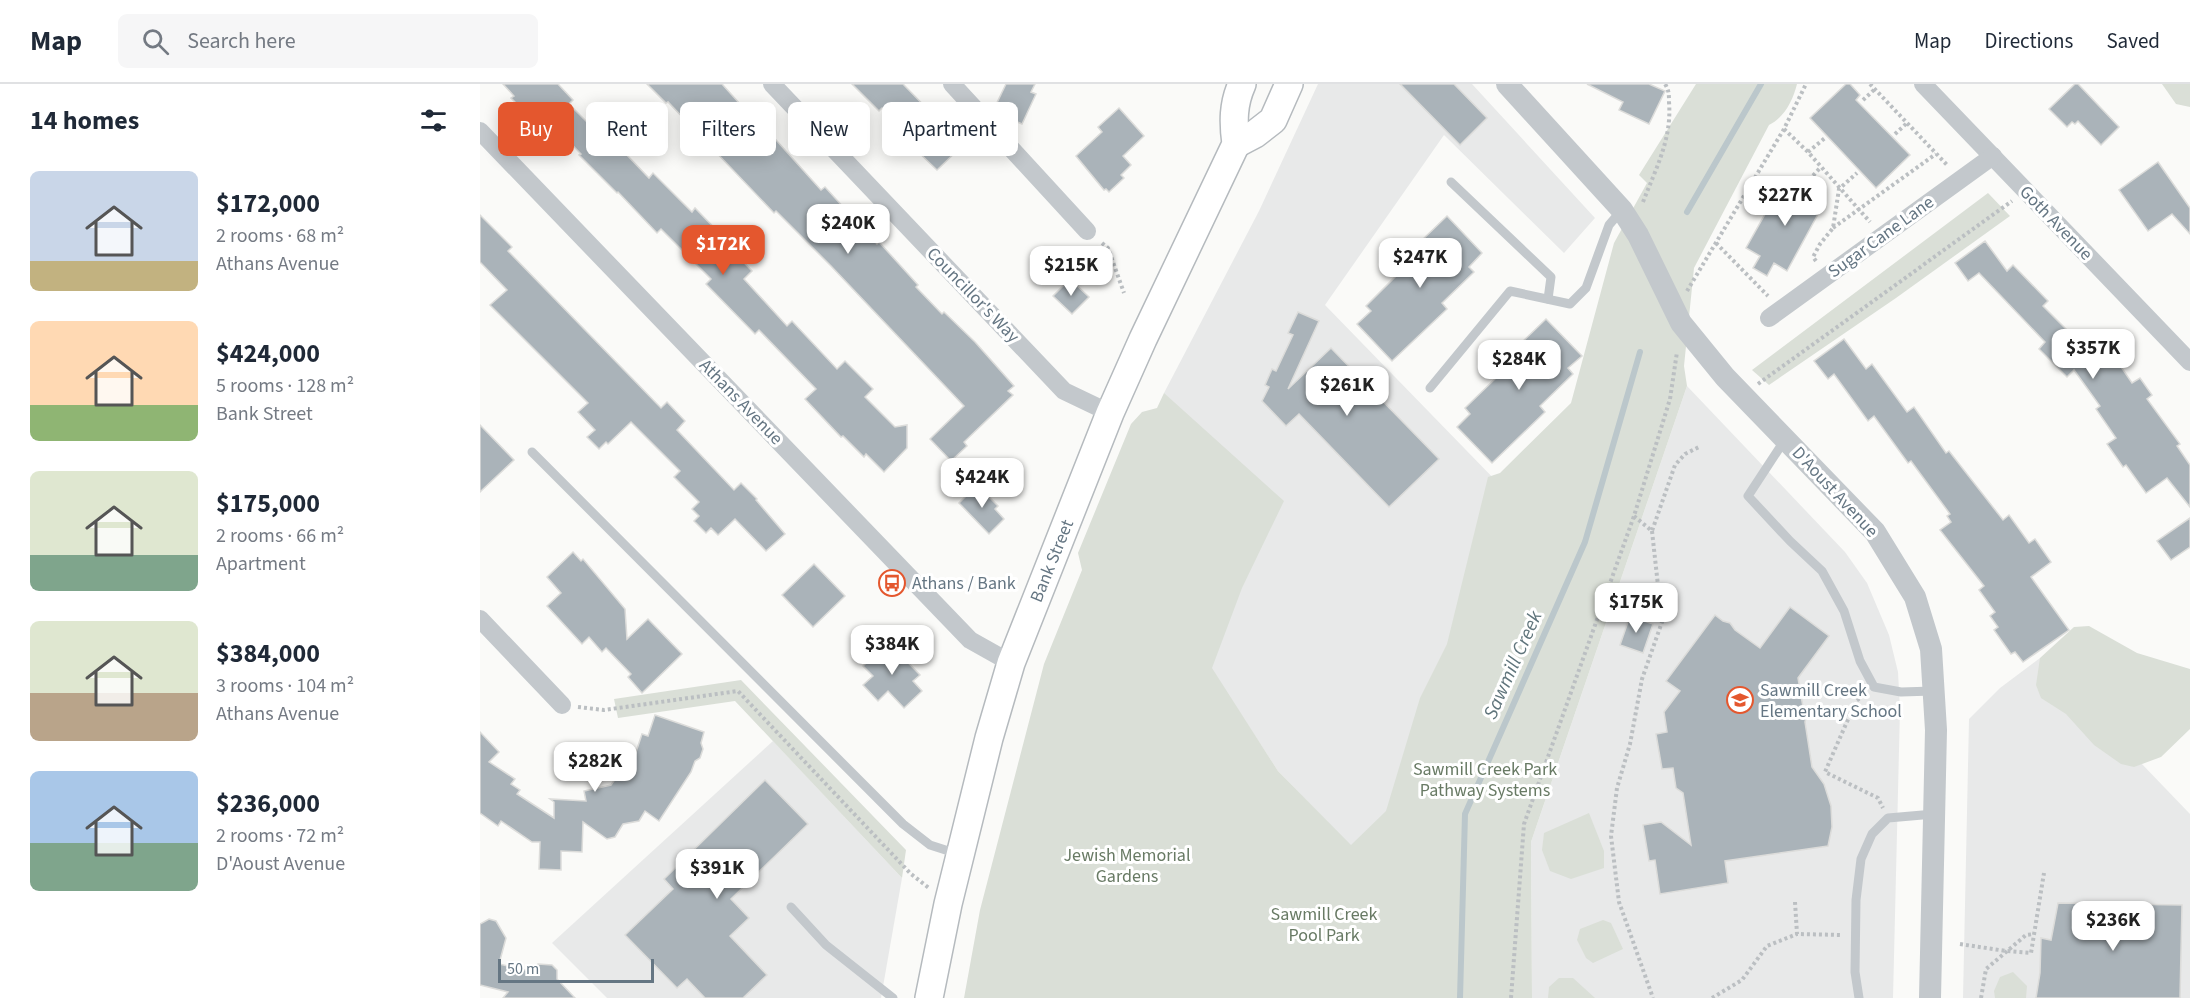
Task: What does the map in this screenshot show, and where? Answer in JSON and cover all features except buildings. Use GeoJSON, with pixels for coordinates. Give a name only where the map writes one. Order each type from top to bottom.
{"type":"FeatureCollection","features":[{"type":"Feature","properties":{"kind":"main road","name":"Bank Street"},"geometry":{"type":"LineString","coordinates":[[929,998],[960,854],[989,738],[1011,663],[1110,414],[1143,339],[1236,144],[1233,122],[1235,99],[1242,84]]}},
{"type":"Feature","properties":{"kind":"main road"},"geometry":{"type":"LineString","coordinates":[[1236,144],[1255,134],[1273,120],[1289,84]]}},
{"type":"Feature","properties":{"kind":"street","name":"Councillor's Way"},"geometry":{"type":"LineString","coordinates":[[772,84],[1064,391],[1110,414]]}},
{"type":"Feature","properties":{"kind":"street","name":"Goth Avenue"},"geometry":{"type":"LineString","coordinates":[[1923,84],[2190,362]]}},
{"type":"Feature","properties":{"kind":"street"},"geometry":{"type":"LineString","coordinates":[[958,86],[1087,231]]}},
{"type":"Feature","properties":{"kind":"street","name":"D'Aoust Avenue"},"geometry":{"type":"LineString","coordinates":[[1512,86],[1633,206],[1638,235],[1681,324],[1743,395],[1875,532],[1915,597],[1931,649],[1936,730],[1930,998]]}},
{"type":"Feature","properties":{"kind":"street","name":"Athans Avenue"},"geometry":{"type":"LineString","coordinates":[[480,131],[970,640],[1011,663]]}},
{"type":"Feature","properties":{"kind":"street","name":"Sugar Cane Lane"},"geometry":{"type":"LineString","coordinates":[[1775,314],[1993,156]]}},
{"type":"Feature","properties":{"kind":"street"},"geometry":{"type":"LineString","coordinates":[[480,619],[562,705]]}},
{"type":"Feature","properties":{"kind":"lane"},"geometry":{"type":"LineString","coordinates":[[1451,182],[1551,277],[1548,299]]}},
{"type":"Feature","properties":{"kind":"lane"},"geometry":{"type":"LineString","coordinates":[[1430,388],[1510,291],[1570,304],[1586,288],[1609,225],[1633,206]]}},
{"type":"Feature","properties":{"kind":"lane"},"geometry":{"type":"LineString","coordinates":[[1785,439],[1748,496],[1822,571],[1844,611],[1860,662],[1874,687],[1901,692],[1933,691]]}},
{"type":"Feature","properties":{"kind":"lane"},"geometry":{"type":"LineString","coordinates":[[532,452],[903,824],[930,845],[960,854]]}},
{"type":"Feature","properties":{"kind":"lane"},"geometry":{"type":"LineString","coordinates":[[1859,998],[1855,972],[1856,900],[1861,859],[1872,834],[1888,819],[1934,814]]}},
{"type":"Feature","properties":{"kind":"lane"},"geometry":{"type":"LineString","coordinates":[[791,907],[826,945],[893,998]]}},
{"type":"Feature","properties":{"kind":"path"},"geometry":{"type":"LineString","coordinates":[[1633,206],[1667,141],[1670,114],[1668,88],[1665,84]]}},
{"type":"Feature","properties":{"kind":"path"},"geometry":{"type":"LineString","coordinates":[[1685,294],[1784,129],[1806,84]]}},
{"type":"Feature","properties":{"kind":"path"},"geometry":{"type":"LineString","coordinates":[[1870,84],[1960,179]]}},
{"type":"Feature","properties":{"kind":"path"},"geometry":{"type":"LineString","coordinates":[[1863,100],[1875,89]]}},
{"type":"Feature","properties":{"kind":"path"},"geometry":{"type":"LineString","coordinates":[[1895,134],[1907,123]]}},
{"type":"Feature","properties":{"kind":"path"},"geometry":{"type":"LineString","coordinates":[[1784,129],[1808,152],[1882,236]]}},
{"type":"Feature","properties":{"kind":"path"},"geometry":{"type":"LineString","coordinates":[[1808,152],[1825,138]]}},
{"type":"Feature","properties":{"kind":"path"},"geometry":{"type":"LineString","coordinates":[[1826,276],[1813,257],[1833,228],[1936,154]]}},
{"type":"Feature","properties":{"kind":"path"},"geometry":{"type":"LineString","coordinates":[[1809,180],[1820,168]]}},
{"type":"Feature","properties":{"kind":"path"},"geometry":{"type":"LineString","coordinates":[[1833,228],[1839,189],[1857,173]]}},
{"type":"Feature","properties":{"kind":"path"},"geometry":{"type":"LineString","coordinates":[[1743,395],[2025,191]]}},
{"type":"Feature","properties":{"kind":"path"},"geometry":{"type":"LineString","coordinates":[[1087,231],[1108,248],[1124,293]]}},
{"type":"Feature","properties":{"kind":"path"},"geometry":{"type":"LineString","coordinates":[[1716,243],[1775,314]]}},
{"type":"Feature","properties":{"kind":"path"},"geometry":{"type":"LineString","coordinates":[[1511,998],[1524,824],[1634,516],[1670,399],[1678,351]]}},
{"type":"Feature","properties":{"kind":"path"},"geometry":{"type":"LineString","coordinates":[[1653,998],[1619,902],[1611,836],[1617,788],[1630,744],[1642,679],[1662,622],[1652,531],[1675,465],[1685,454],[1699,447]]}},
{"type":"Feature","properties":{"kind":"path"},"geometry":{"type":"LineString","coordinates":[[1634,516],[1652,531]]}},
{"type":"Feature","properties":{"kind":"path"},"geometry":{"type":"LineString","coordinates":[[1872,795],[1825,772],[1856,701],[1874,687]]}},
{"type":"Feature","properties":{"kind":"path"},"geometry":{"type":"LineString","coordinates":[[562,705],[604,710],[738,691],[911,874],[948,904]]}},
{"type":"Feature","properties":{"kind":"path"},"geometry":{"type":"LineString","coordinates":[[1960,944],[2031,953],[2044,873]]}},
{"type":"Feature","properties":{"kind":"path"},"geometry":{"type":"LineString","coordinates":[[1795,902],[1797,934]]}},
{"type":"Feature","properties":{"kind":"path"},"geometry":{"type":"LineString","coordinates":[[1712,998],[1742,980],[1767,946],[1797,934],[1857,936]]}},
{"type":"Feature","properties":{"kind":"path"},"geometry":{"type":"LineString","coordinates":[[1980,998],[1986,969],[2026,935],[2034,934]]}},
{"type":"Feature","properties":{"kind":"shaded area"},"geometry":{"type":"Polygon","coordinates":[[[1318,84],[1472,84],[1595,218],[1564,253],[1444,135],[1325,305],[1536,522],[1415,912],[1278,771],[1206,661],[1164,393],[1259,211],[1318,84]]]}},
{"type":"Feature","properties":{"kind":"shaded area","name":"Sawmill Creek Elementary School"},"geometry":{"type":"Polygon","coordinates":[[[1687,386],[1845,552],[1867,583],[1889,635],[1898,672],[1900,709],[1893,998],[1532,998],[1531,842],[1687,386]]]}},
{"type":"Feature","properties":{"kind":"shaded area"},"geometry":{"type":"Polygon","coordinates":[[[2040,658],[2190,814],[2190,998],[1963,998],[1969,719],[2000,688],[2040,658]]]}},
{"type":"Feature","properties":{"kind":"shaded area"},"geometry":{"type":"Polygon","coordinates":[[[773,741],[902,878],[881,998],[607,998],[552,943],[773,741]]]}},
{"type":"Feature","properties":{"kind":"green space"},"geometry":{"type":"Polygon","coordinates":[[[1696,84],[1797,84],[1788,108],[1769,125],[1694,268],[1684,366],[1687,386],[1531,842],[1532,998],[964,998],[980,910],[1044,664],[1082,570],[1078,553],[1131,424],[1142,412],[1157,408],[1164,393],[1284,501],[1242,588],[1212,668],[1278,771],[1351,845],[1386,811],[1420,698],[1447,644],[1488,477],[1500,473],[1571,403],[1614,243],[1647,183],[1639,175],[1696,84]]]}},
{"type":"Feature","properties":{"kind":"green space"},"geometry":{"type":"Polygon","coordinates":[[[2162,84],[2190,84],[2190,107],[2176,104],[2162,84]]]}},
{"type":"Feature","properties":{"kind":"green space"},"geometry":{"type":"Polygon","coordinates":[[[1988,193],[2010,216],[1769,385],[1752,370],[1988,193]]]}},
{"type":"Feature","properties":{"kind":"green space"},"geometry":{"type":"Polygon","coordinates":[[[2089,626],[2137,653],[2190,669],[2190,729],[2161,757],[2134,767],[2121,764],[2094,745],[2066,714],[2041,698],[2036,685],[2040,658],[2074,627],[2089,626]]]}},
{"type":"Feature","properties":{"kind":"green space"},"geometry":{"type":"Polygon","coordinates":[[[741,680],[906,850],[902,878],[735,701],[618,718],[614,699],[741,680]]]}},
{"type":"Feature","properties":{"kind":"green space"},"geometry":{"type":"Polygon","coordinates":[[[1589,813],[1604,851],[1604,868],[1571,879],[1550,871],[1542,850],[1544,833],[1589,813]]]}},
{"type":"Feature","properties":{"kind":"green space"},"geometry":{"type":"Polygon","coordinates":[[[1603,920],[1611,923],[1623,949],[1593,963],[1586,958],[1577,940],[1580,929],[1603,920]]]}},
{"type":"Feature","properties":{"kind":"green space"},"geometry":{"type":"Polygon","coordinates":[[[2013,972],[2027,986],[2026,998],[1995,998],[1994,991],[2000,977],[2013,972]]]}},
{"type":"Feature","properties":{"kind":"green space"},"geometry":{"type":"Polygon","coordinates":[[[1559,978],[1573,978],[1595,998],[1548,998],[1549,987],[1559,978]]]}},
{"type":"Feature","properties":{"kind":"waterway","name":"Sawmill Creek"},"geometry":{"type":"LineString","coordinates":[[1687,212],[1761,84]]}},
{"type":"Feature","properties":{"kind":"waterway","name":"Sawmill Creek"},"geometry":{"type":"LineString","coordinates":[[1460,998],[1465,814],[1585,542],[1640,352]]}},
{"type":"Feature","properties":{"kind":"place","name":"Athans / Bank"},"geometry":{"type":"Point","coordinates":[892,583]}},
{"type":"Feature","properties":{"kind":"place","name":"Sawmill Creek Elementary School"},"geometry":{"type":"Point","coordinates":[1740,700]}},
{"type":"Feature","properties":{"kind":"park label","name":"Sawmill Creek Park Pathway Systems"},"geometry":{"type":"Point","coordinates":[1485,779]}},
{"type":"Feature","properties":{"kind":"park label","name":"Jewish Memorial Gardens"},"geometry":{"type":"Point","coordinates":[1127,865]}},
{"type":"Feature","properties":{"kind":"park label","name":"Sawmill Creek Pool Park"},"geometry":{"type":"Point","coordinates":[1324,924]}}]}
